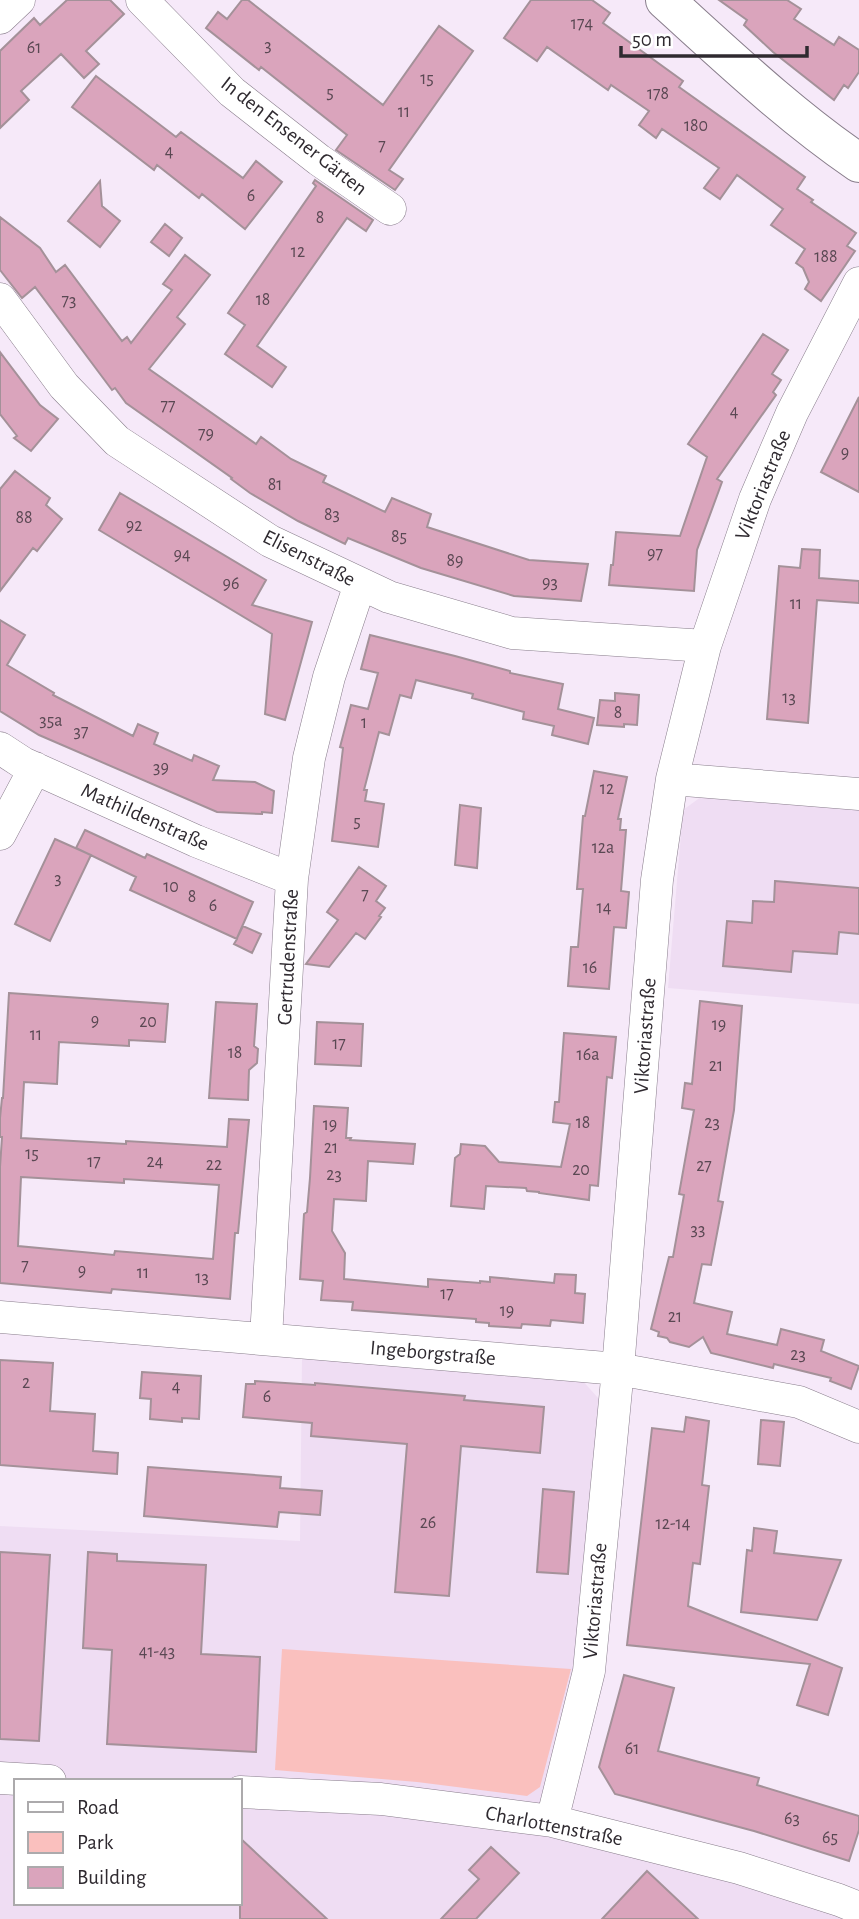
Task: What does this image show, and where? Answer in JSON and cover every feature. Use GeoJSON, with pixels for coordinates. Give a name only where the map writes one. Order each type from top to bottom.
{"type":"FeatureCollection","features":[{"type":"Feature","properties":{"kind":"main road"},"geometry":{"type":"LineString","coordinates":[[665,0],[760,86],[859,163]]}},
{"type":"Feature","properties":{"kind":"street"},"geometry":{"type":"LineString","coordinates":[[0,18],[19,0]]}},
{"type":"Feature","properties":{"kind":"street","name":"In den Ensener Gärten"},"geometry":{"type":"LineString","coordinates":[[142,0],[232,92],[319,160],[390,209]]}},
{"type":"Feature","properties":{"kind":"street","name":"Viktoriastraße"},"geometry":{"type":"LineString","coordinates":[[552,1821],[589,1671],[618,1369],[657,880],[672,779],[705,646],[755,499],[792,413],[859,283]]}},
{"type":"Feature","properties":{"kind":"street","name":"Elisenstraße"},"geometry":{"type":"LineString","coordinates":[[0,299],[64,386],[117,441],[270,541],[389,597],[512,633],[705,646]]}},
{"type":"Feature","properties":{"kind":"street","name":"Gertrudenstraße"},"geometry":{"type":"LineString","coordinates":[[266,1338],[292,879],[309,758],[329,677],[360,584]]}},
{"type":"Feature","properties":{"kind":"street","name":"Mathildenstraße"},"geometry":{"type":"LineString","coordinates":[[0,748],[35,768],[196,841],[292,879]]}},
{"type":"Feature","properties":{"kind":"street"},"geometry":{"type":"LineString","coordinates":[[0,834],[35,768]]}},
{"type":"Feature","properties":{"kind":"street"},"geometry":{"type":"LineString","coordinates":[[672,779],[859,794]]}},
{"type":"Feature","properties":{"kind":"street","name":"Ingeborgstraße"},"geometry":{"type":"LineString","coordinates":[[0,1317],[618,1369],[799,1402],[859,1427]]}},
{"type":"Feature","properties":{"kind":"street","name":"Charlottenstraße"},"geometry":{"type":"LineString","coordinates":[[242,1791],[381,1799],[552,1821],[738,1868],[859,1908]]}},
{"type":"Feature","properties":{"kind":"shaded area"},"geometry":{"type":"Polygon","coordinates":[[[705,794],[859,807],[859,1004],[668,988],[683,810],[705,794]]]}},
{"type":"Feature","properties":{"kind":"shaded area"},"geometry":{"type":"Polygon","coordinates":[[[302,1357],[581,1379],[599,1399],[577,1669],[547,1825],[859,1919],[0,1919],[0,1526],[300,1541],[302,1357]]]}},
{"type":"Feature","properties":{"kind":"green space"},"geometry":{"type":"Polygon","coordinates":[[[282,1649],[571,1669],[540,1787],[527,1796],[417,1782],[275,1770],[282,1649]]]}},
{"type":"Feature","properties":{"kind":"building"},"geometry":{"type":"Polygon","coordinates":[[[67,0],[110,0],[124,14],[86,51],[99,64],[84,78],[61,54],[21,91],[29,100],[0,128],[0,51],[34,18],[40,25],[67,0]]]}},
{"type":"Feature","properties":{"kind":"building"},"geometry":{"type":"Polygon","coordinates":[[[242,0],[248,0],[383,105],[439,26],[473,51],[389,170],[403,179],[395,190],[336,150],[347,135],[261,67],[259,70],[206,28],[218,12],[227,19],[242,0]]]}},
{"type":"Feature","properties":{"kind":"building"},"geometry":{"type":"Polygon","coordinates":[[[531,0],[592,0],[610,13],[603,23],[683,81],[679,87],[805,177],[797,189],[856,233],[847,246],[855,251],[821,301],[805,289],[809,282],[803,268],[796,263],[805,249],[771,225],[783,209],[737,175],[720,199],[704,188],[719,168],[662,129],[656,138],[639,125],[649,111],[611,85],[608,90],[547,47],[537,61],[504,38],[531,0]]]}},
{"type":"Feature","properties":{"kind":"building"},"geometry":{"type":"Polygon","coordinates":[[[719,0],[787,0],[801,9],[794,19],[834,45],[839,37],[859,50],[859,72],[848,88],[844,85],[834,100],[773,52],[744,25],[747,20],[719,0]]]}},
{"type":"Feature","properties":{"kind":"building"},"geometry":{"type":"Polygon","coordinates":[[[96,76],[176,137],[181,132],[243,178],[256,161],[282,182],[245,229],[202,194],[199,198],[157,165],[154,170],[72,107],[96,76]]]}},
{"type":"Feature","properties":{"kind":"building"},"geometry":{"type":"Polygon","coordinates":[[[315,180],[373,220],[366,231],[347,218],[257,346],[286,367],[272,387],[225,354],[245,325],[228,313],[316,186],[313,183],[315,180]]]}},
{"type":"Feature","properties":{"kind":"building"},"geometry":{"type":"Polygon","coordinates":[[[100,181],[102,206],[120,221],[100,247],[68,221],[100,181]]]}},
{"type":"Feature","properties":{"kind":"building"},"geometry":{"type":"Polygon","coordinates":[[[0,217],[40,248],[56,272],[65,265],[122,341],[127,337],[131,343],[172,290],[163,284],[185,255],[210,275],[177,317],[185,324],[149,369],[256,444],[261,437],[291,459],[326,476],[323,482],[385,512],[392,498],[431,514],[427,527],[529,560],[588,564],[581,601],[514,596],[421,568],[348,538],[345,544],[250,493],[126,403],[115,388],[112,390],[35,287],[22,298],[0,270],[0,217]]]}},
{"type":"Feature","properties":{"kind":"building"},"geometry":{"type":"Polygon","coordinates":[[[165,224],[182,238],[169,256],[151,242],[165,224]]]}},
{"type":"Feature","properties":{"kind":"building"},"geometry":{"type":"Polygon","coordinates":[[[763,334],[788,350],[772,374],[781,380],[773,392],[776,395],[717,479],[722,482],[697,550],[694,591],[609,585],[616,532],[680,536],[707,457],[688,444],[763,334]]]}},
{"type":"Feature","properties":{"kind":"building"},"geometry":{"type":"Polygon","coordinates":[[[0,352],[40,405],[58,419],[31,451],[14,438],[17,436],[0,414],[0,352]]]}},
{"type":"Feature","properties":{"kind":"building"},"geometry":{"type":"Polygon","coordinates":[[[859,397],[859,492],[821,472],[859,397]]]}},
{"type":"Feature","properties":{"kind":"building"},"geometry":{"type":"Polygon","coordinates":[[[15,471],[50,498],[46,505],[62,519],[37,551],[33,548],[0,591],[0,489],[15,471]]]}},
{"type":"Feature","properties":{"kind":"building"},"geometry":{"type":"Polygon","coordinates":[[[120,493],[266,580],[252,605],[312,622],[285,720],[265,714],[272,634],[99,530],[120,493]]]}},
{"type":"Feature","properties":{"kind":"building"},"geometry":{"type":"Polygon","coordinates":[[[802,549],[820,550],[819,578],[859,581],[859,603],[817,600],[808,723],[767,719],[779,566],[800,568],[802,549]]]}},
{"type":"Feature","properties":{"kind":"building"},"geometry":{"type":"Polygon","coordinates":[[[0,620],[25,635],[7,665],[54,693],[53,695],[133,736],[138,724],[158,733],[154,744],[192,761],[194,755],[219,766],[213,780],[255,782],[274,791],[272,813],[217,812],[39,735],[0,711],[0,620]]]}},
{"type":"Feature","properties":{"kind":"building"},"geometry":{"type":"Polygon","coordinates":[[[370,635],[510,673],[563,684],[558,709],[594,718],[588,744],[552,735],[554,726],[523,719],[524,712],[472,698],[473,694],[416,680],[411,698],[400,695],[389,735],[379,732],[364,790],[367,790],[365,801],[384,804],[378,847],[332,841],[343,748],[340,747],[351,705],[368,709],[378,673],[361,669],[370,635]]]}},
{"type":"Feature","properties":{"kind":"building"},"geometry":{"type":"Polygon","coordinates":[[[615,693],[639,695],[637,725],[597,725],[600,700],[615,701],[615,693]]]}},
{"type":"Feature","properties":{"kind":"building"},"geometry":{"type":"Polygon","coordinates":[[[594,771],[627,777],[618,819],[621,819],[620,830],[626,830],[621,891],[629,892],[626,928],[614,927],[609,989],[568,986],[571,947],[578,947],[583,889],[577,889],[583,816],[594,771]]]}},
{"type":"Feature","properties":{"kind":"building"},"geometry":{"type":"Polygon","coordinates":[[[460,805],[481,808],[477,868],[455,865],[460,805]]]}},
{"type":"Feature","properties":{"kind":"building"},"geometry":{"type":"Polygon","coordinates":[[[85,830],[145,858],[147,854],[253,902],[237,938],[243,926],[261,934],[252,953],[234,944],[237,939],[130,890],[136,877],[76,848],[85,830]]]}},
{"type":"Feature","properties":{"kind":"building"},"geometry":{"type":"Polygon","coordinates":[[[55,839],[91,855],[50,941],[15,924],[55,839]]]}},
{"type":"Feature","properties":{"kind":"building"},"geometry":{"type":"Polygon","coordinates":[[[359,867],[386,886],[376,901],[385,908],[379,916],[381,917],[365,939],[356,933],[329,967],[306,964],[338,920],[327,912],[359,867]]]}},
{"type":"Feature","properties":{"kind":"building"},"geometry":{"type":"Polygon","coordinates":[[[775,881],[859,888],[859,934],[839,932],[837,954],[793,951],[791,972],[723,966],[727,921],[752,923],[753,901],[774,902],[775,881]]]}},
{"type":"Feature","properties":{"kind":"building"},"geometry":{"type":"Polygon","coordinates":[[[9,993],[168,1004],[165,1042],[129,1040],[129,1046],[59,1042],[57,1084],[24,1082],[21,1138],[227,1147],[229,1119],[249,1120],[230,1299],[112,1289],[111,1293],[0,1283],[0,1118],[9,993]],[[21,1177],[18,1246],[114,1255],[115,1251],[213,1259],[219,1185],[124,1179],[124,1183],[21,1177]]]}},
{"type":"Feature","properties":{"kind":"building"},"geometry":{"type":"Polygon","coordinates":[[[700,1001],[742,1006],[734,1110],[718,1201],[723,1202],[711,1265],[702,1264],[694,1303],[732,1312],[727,1334],[777,1345],[781,1329],[824,1340],[821,1351],[859,1366],[851,1389],[830,1381],[831,1378],[711,1353],[703,1337],[689,1347],[670,1342],[651,1329],[669,1257],[673,1257],[684,1195],[679,1194],[694,1110],[682,1108],[685,1083],[692,1084],[700,1001]]]}},
{"type":"Feature","properties":{"kind":"building"},"geometry":{"type":"Polygon","coordinates":[[[216,1002],[257,1004],[254,1046],[258,1049],[257,1063],[249,1070],[248,1100],[209,1098],[216,1002]]]}},
{"type":"Feature","properties":{"kind":"building"},"geometry":{"type":"Polygon","coordinates":[[[317,1022],[363,1024],[361,1066],[315,1064],[317,1022]]]}},
{"type":"Feature","properties":{"kind":"building"},"geometry":{"type":"Polygon","coordinates":[[[564,1033],[616,1037],[612,1078],[607,1077],[598,1186],[590,1185],[589,1200],[527,1191],[526,1188],[486,1186],[484,1209],[451,1206],[455,1158],[460,1154],[461,1144],[485,1146],[499,1162],[561,1167],[570,1124],[553,1122],[555,1102],[559,1102],[564,1033]]]}},
{"type":"Feature","properties":{"kind":"building"},"geometry":{"type":"Polygon","coordinates":[[[314,1106],[348,1108],[346,1138],[351,1138],[350,1140],[415,1144],[413,1164],[368,1161],[366,1201],[334,1199],[332,1231],[345,1253],[344,1279],[428,1287],[428,1279],[480,1283],[490,1282],[490,1277],[554,1283],[555,1274],[576,1275],[575,1293],[585,1294],[583,1323],[551,1320],[550,1326],[489,1326],[489,1323],[476,1322],[476,1319],[352,1310],[353,1302],[321,1300],[323,1281],[300,1279],[314,1106]]]}},
{"type":"Feature","properties":{"kind":"building"},"geometry":{"type":"Polygon","coordinates":[[[0,1360],[53,1363],[50,1411],[95,1414],[93,1451],[118,1453],[117,1474],[0,1465],[0,1360]]]}},
{"type":"Feature","properties":{"kind":"building"},"geometry":{"type":"Polygon","coordinates":[[[142,1372],[201,1376],[199,1419],[182,1418],[182,1422],[150,1419],[151,1399],[140,1398],[142,1372]]]}},
{"type":"Feature","properties":{"kind":"building"},"geometry":{"type":"Polygon","coordinates":[[[255,1381],[315,1383],[465,1396],[464,1400],[544,1407],[540,1453],[461,1446],[449,1596],[395,1592],[407,1444],[311,1436],[312,1423],[243,1417],[246,1384],[255,1384],[255,1381]]]}},
{"type":"Feature","properties":{"kind":"building"},"geometry":{"type":"Polygon","coordinates":[[[686,1417],[709,1421],[702,1485],[709,1486],[700,1564],[693,1563],[688,1606],[842,1668],[828,1715],[797,1705],[810,1664],[627,1645],[652,1428],[684,1432],[686,1417]]]}},
{"type":"Feature","properties":{"kind":"building"},"geometry":{"type":"Polygon","coordinates":[[[761,1420],[784,1422],[780,1466],[758,1464],[761,1420]]]}},
{"type":"Feature","properties":{"kind":"building"},"geometry":{"type":"Polygon","coordinates":[[[148,1467],[281,1477],[280,1488],[322,1491],[320,1515],[279,1512],[277,1527],[144,1516],[148,1467]]]}},
{"type":"Feature","properties":{"kind":"building"},"geometry":{"type":"Polygon","coordinates":[[[543,1489],[574,1492],[568,1574],[537,1572],[543,1489]]]}},
{"type":"Feature","properties":{"kind":"building"},"geometry":{"type":"Polygon","coordinates":[[[754,1528],[777,1531],[774,1553],[841,1560],[817,1620],[741,1612],[747,1550],[752,1551],[754,1528]]]}},
{"type":"Feature","properties":{"kind":"building"},"geometry":{"type":"Polygon","coordinates":[[[0,1552],[50,1555],[39,1741],[0,1739],[0,1552]]]}},
{"type":"Feature","properties":{"kind":"building"},"geometry":{"type":"Polygon","coordinates":[[[88,1552],[117,1554],[117,1561],[206,1565],[201,1654],[260,1657],[256,1752],[107,1744],[112,1650],[83,1648],[88,1552]]]}},
{"type":"Feature","properties":{"kind":"building"},"geometry":{"type":"Polygon","coordinates":[[[624,1675],[674,1688],[658,1751],[759,1778],[757,1785],[859,1816],[859,1830],[849,1861],[754,1831],[615,1794],[599,1767],[624,1675]]]}},
{"type":"Feature","properties":{"kind":"building"},"geometry":{"type":"Polygon","coordinates":[[[242,1840],[327,1919],[240,1919],[242,1840]]]}},
{"type":"Feature","properties":{"kind":"building"},"geometry":{"type":"Polygon","coordinates":[[[491,1847],[519,1873],[476,1919],[441,1919],[479,1879],[469,1870],[491,1847]]]}},
{"type":"Feature","properties":{"kind":"building"},"geometry":{"type":"Polygon","coordinates":[[[647,1871],[698,1919],[602,1919],[647,1871]]]}}]}
